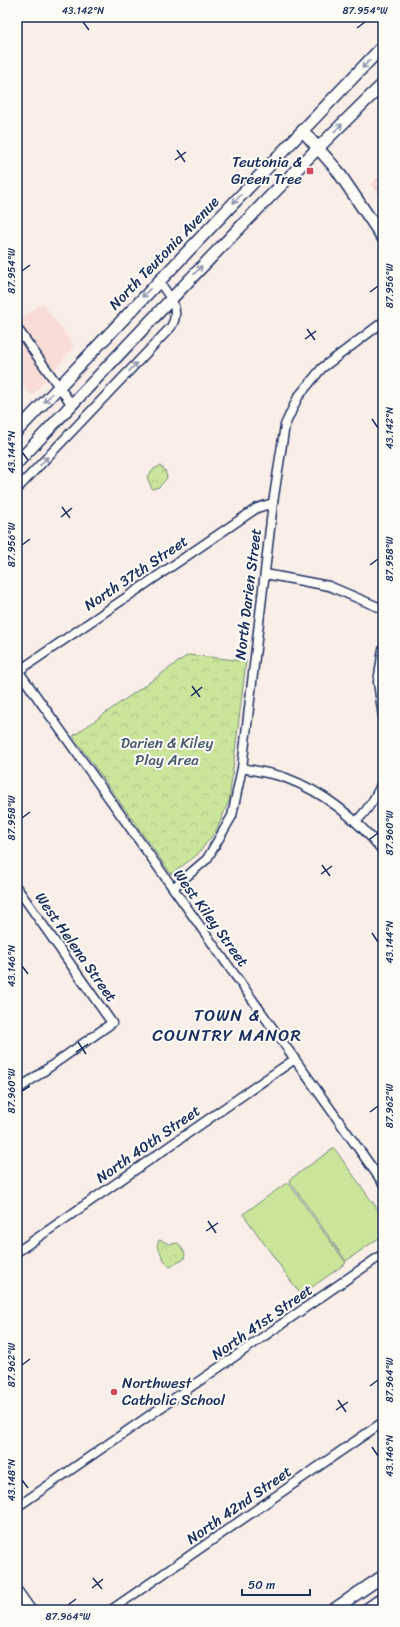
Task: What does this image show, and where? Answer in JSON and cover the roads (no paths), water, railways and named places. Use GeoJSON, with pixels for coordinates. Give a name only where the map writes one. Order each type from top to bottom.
{"type":"FeatureCollection","features":[{"type":"Feature","properties":{"kind":"main road","name":"North Teutonia Avenue"},"geometry":{"type":"LineString","coordinates":[[17,431],[158,280],[383,46]]}},
{"type":"Feature","properties":{"kind":"main road"},"geometry":{"type":"LineString","coordinates":[[17,463],[170,298],[318,147],[383,84]]}},
{"type":"Feature","properties":{"kind":"main road"},"geometry":{"type":"LineString","coordinates":[[302,131],[318,147],[337,170],[383,238]]}},
{"type":"Feature","properties":{"kind":"main road"},"geometry":{"type":"LineString","coordinates":[[333,1610],[383,1576]]}},
{"type":"Feature","properties":{"kind":"main road"},"geometry":{"type":"LineString","coordinates":[[17,1593],[29,1610]]}},
{"type":"Feature","properties":{"kind":"main road"},"geometry":{"type":"LineString","coordinates":[[366,1610],[383,1598]]}},
{"type":"Feature","properties":{"kind":"street"},"geometry":{"type":"LineString","coordinates":[[17,489],[171,327],[176,319],[175,309],[170,298],[158,280]]}},
{"type":"Feature","properties":{"kind":"street","name":"North Darien Street"},"geometry":{"type":"LineString","coordinates":[[173,888],[207,858],[232,816],[242,768],[273,503],[285,425],[298,396],[322,368],[383,322]]}},
{"type":"Feature","properties":{"kind":"street"},"geometry":{"type":"LineString","coordinates":[[17,328],[72,404]]}},
{"type":"Feature","properties":{"kind":"street","name":"North 37th Street"},"geometry":{"type":"LineString","coordinates":[[18,671],[257,508],[273,503]]}},
{"type":"Feature","properties":{"kind":"street"},"geometry":{"type":"LineString","coordinates":[[265,574],[329,586],[383,609]]}},
{"type":"Feature","properties":{"kind":"street"},"geometry":{"type":"LineString","coordinates":[[383,649],[378,682],[383,717]]}},
{"type":"Feature","properties":{"kind":"street","name":"West Kiley Street"},"geometry":{"type":"LineString","coordinates":[[18,671],[383,1183]]}},
{"type":"Feature","properties":{"kind":"street"},"geometry":{"type":"LineString","coordinates":[[242,768],[285,778],[321,794],[357,822],[383,850]]}},
{"type":"Feature","properties":{"kind":"street"},"geometry":{"type":"LineString","coordinates":[[357,822],[377,795],[383,779]]}},
{"type":"Feature","properties":{"kind":"street","name":"West Helena Street"},"geometry":{"type":"LineString","coordinates":[[17,888],[112,1023],[17,1090]]}},
{"type":"Feature","properties":{"kind":"street","name":"North 40th Street"},"geometry":{"type":"LineString","coordinates":[[17,1252],[295,1059]]}},
{"type":"Feature","properties":{"kind":"street","name":"North 41st Street"},"geometry":{"type":"LineString","coordinates":[[17,1507],[383,1254]]}},
{"type":"Feature","properties":{"kind":"street","name":"North 42nd Street"},"geometry":{"type":"LineString","coordinates":[[111,1610],[383,1422]]}},
{"type":"Feature","properties":{"kind":"place","name":"Teutonia & Green Tree"},"geometry":{"type":"Point","coordinates":[310,171]}},
{"type":"Feature","properties":{"kind":"place","name":"Northwest Catholic School"},"geometry":{"type":"Point","coordinates":[114,1392]}},
{"type":"Feature","properties":{"kind":"district","name":"TOWN & COUNTRY MANOR"},"geometry":{"type":"Point","coordinates":[227,1025]}},
{"type":"Feature","properties":{"kind":"park label","name":"Darien & Kiley Play Area"},"geometry":{"type":"Point","coordinates":[167,752]}}]}
